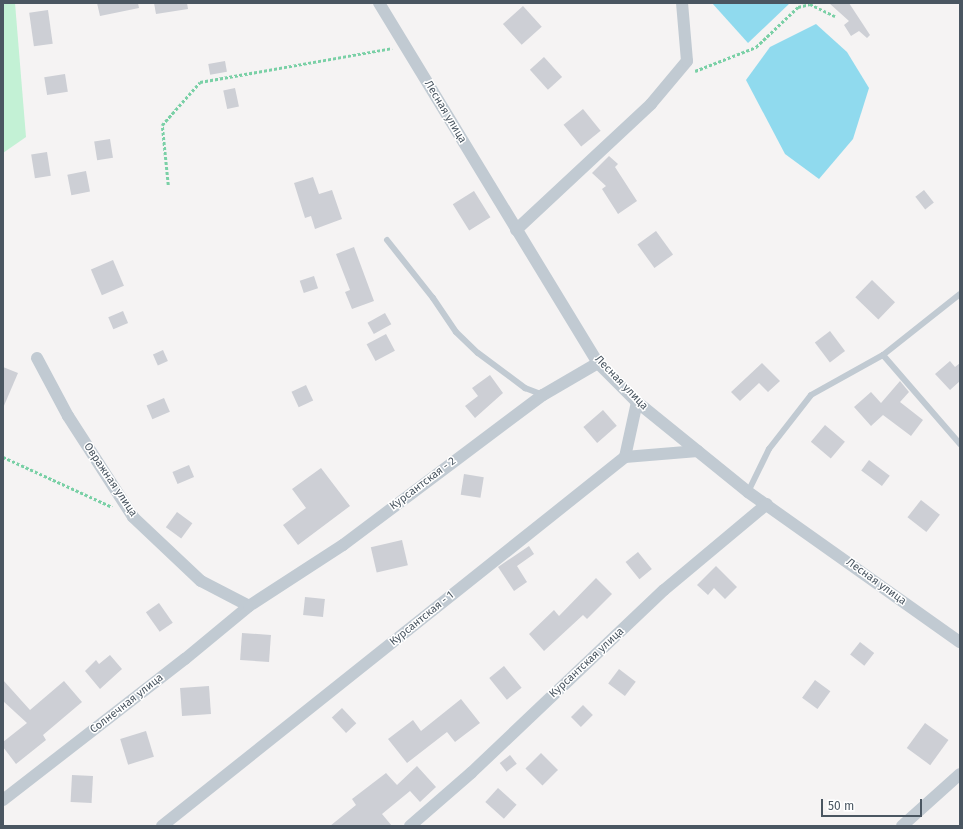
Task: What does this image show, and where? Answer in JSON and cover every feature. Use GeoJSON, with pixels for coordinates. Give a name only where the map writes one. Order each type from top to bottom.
{"type":"FeatureCollection","features":[{"type":"Feature","properties":{"kind":"street","name":"Лесная улица"},"geometry":{"type":"LineString","coordinates":[[379,3],[598,363],[637,402],[748,492],[960,642]]}},
{"type":"Feature","properties":{"kind":"street"},"geometry":{"type":"LineString","coordinates":[[516,230],[651,104],[686,61],[682,3]]}},
{"type":"Feature","properties":{"kind":"street","name":"Овражная улица"},"geometry":{"type":"LineString","coordinates":[[37,358],[68,416],[133,517],[201,581],[249,606]]}},
{"type":"Feature","properties":{"kind":"street","name":"Курсантская - 2"},"geometry":{"type":"LineString","coordinates":[[249,606],[343,545],[543,395],[598,363]]}},
{"type":"Feature","properties":{"kind":"street"},"geometry":{"type":"LineString","coordinates":[[637,402],[625,457],[698,451]]}},
{"type":"Feature","properties":{"kind":"street","name":"Курсантская - 1"},"geometry":{"type":"LineString","coordinates":[[162,826],[625,457]]}},
{"type":"Feature","properties":{"kind":"street","name":"Курсантская улица"},"geometry":{"type":"LineString","coordinates":[[410,826],[477,768],[664,590],[767,504]]}},
{"type":"Feature","properties":{"kind":"street","name":"Солнечная улица"},"geometry":{"type":"LineString","coordinates":[[3,800],[185,659],[249,606]]}},
{"type":"Feature","properties":{"kind":"street"},"geometry":{"type":"LineString","coordinates":[[902,826],[960,774]]}},
{"type":"Feature","properties":{"kind":"lane"},"geometry":{"type":"LineString","coordinates":[[388,240],[433,298],[456,332],[478,353],[525,388],[543,395]]}},
{"type":"Feature","properties":{"kind":"lane"},"geometry":{"type":"LineString","coordinates":[[748,492],[769,449],[811,395],[883,354],[960,294]]}},
{"type":"Feature","properties":{"kind":"lane"},"geometry":{"type":"LineString","coordinates":[[883,354],[960,444]]}},
{"type":"Feature","properties":{"kind":"path"},"geometry":{"type":"LineString","coordinates":[[673,77],[708,67],[756,47],[798,8],[810,4],[835,16]]}},
{"type":"Feature","properties":{"kind":"path"},"geometry":{"type":"LineString","coordinates":[[168,185],[162,126],[200,82],[404,45]]}},
{"type":"Feature","properties":{"kind":"path"},"geometry":{"type":"LineString","coordinates":[[3,457],[133,517]]}},
{"type":"Feature","properties":{"kind":"green space"},"geometry":{"type":"Polygon","coordinates":[[[3,3],[15,3],[26,137],[3,153],[3,3]]]}},
{"type":"Feature","properties":{"kind":"water"},"geometry":{"type":"Polygon","coordinates":[[[712,3],[790,3],[748,43],[712,3]]]}},
{"type":"Feature","properties":{"kind":"water"},"geometry":{"type":"Polygon","coordinates":[[[816,24],[847,52],[869,88],[853,139],[819,179],[785,154],[746,80],[770,47],[816,24]]]}},
{"type":"Feature","properties":{"kind":"building"},"geometry":{"type":"Polygon","coordinates":[[[97,3],[138,3],[139,8],[100,16],[97,3]]]}},
{"type":"Feature","properties":{"kind":"building"},"geometry":{"type":"Polygon","coordinates":[[[154,3],[187,3],[188,9],[156,14],[154,3]]]}},
{"type":"Feature","properties":{"kind":"building"},"geometry":{"type":"Polygon","coordinates":[[[829,3],[849,3],[870,35],[867,38],[859,31],[851,36],[844,25],[849,21],[829,3]]]}},
{"type":"Feature","properties":{"kind":"building"},"geometry":{"type":"Polygon","coordinates":[[[523,6],[542,27],[522,45],[503,24],[523,6]]]}},
{"type":"Feature","properties":{"kind":"building"},"geometry":{"type":"Polygon","coordinates":[[[48,10],[53,44],[34,46],[29,13],[48,10]]]}},
{"type":"Feature","properties":{"kind":"building"},"geometry":{"type":"Polygon","coordinates":[[[544,57],[562,77],[548,90],[530,70],[544,57]]]}},
{"type":"Feature","properties":{"kind":"building"},"geometry":{"type":"Polygon","coordinates":[[[225,61],[227,72],[210,75],[208,64],[225,61]]]}},
{"type":"Feature","properties":{"kind":"building"},"geometry":{"type":"Polygon","coordinates":[[[65,74],[68,92],[47,95],[44,77],[65,74]]]}},
{"type":"Feature","properties":{"kind":"building"},"geometry":{"type":"Polygon","coordinates":[[[235,88],[239,107],[227,109],[223,90],[235,88]]]}},
{"type":"Feature","properties":{"kind":"building"},"geometry":{"type":"Polygon","coordinates":[[[583,109],[601,131],[581,146],[564,125],[583,109]]]}},
{"type":"Feature","properties":{"kind":"building"},"geometry":{"type":"Polygon","coordinates":[[[110,139],[113,158],[97,160],[94,142],[110,139]]]}},
{"type":"Feature","properties":{"kind":"building"},"geometry":{"type":"Polygon","coordinates":[[[47,152],[51,176],[35,178],[31,155],[47,152]]]}},
{"type":"Feature","properties":{"kind":"building"},"geometry":{"type":"Polygon","coordinates":[[[609,156],[618,164],[615,167],[637,201],[618,214],[602,189],[606,186],[592,173],[609,156]]]}},
{"type":"Feature","properties":{"kind":"building"},"geometry":{"type":"Polygon","coordinates":[[[86,171],[90,192],[71,195],[67,175],[86,171]]]}},
{"type":"Feature","properties":{"kind":"building"},"geometry":{"type":"Polygon","coordinates":[[[313,177],[319,194],[332,190],[342,219],[315,229],[311,216],[305,218],[294,183],[313,177]]]}},
{"type":"Feature","properties":{"kind":"building"},"geometry":{"type":"Polygon","coordinates":[[[924,190],[934,203],[925,209],[915,197],[924,190]]]}},
{"type":"Feature","properties":{"kind":"building"},"geometry":{"type":"Polygon","coordinates":[[[474,191],[490,217],[469,231],[453,204],[474,191]]]}},
{"type":"Feature","properties":{"kind":"building"},"geometry":{"type":"Polygon","coordinates":[[[656,231],[673,254],[654,268],[637,245],[656,231]]]}},
{"type":"Feature","properties":{"kind":"building"},"geometry":{"type":"Polygon","coordinates":[[[354,247],[374,301],[352,309],[345,292],[350,290],[336,254],[354,247]]]}},
{"type":"Feature","properties":{"kind":"building"},"geometry":{"type":"Polygon","coordinates":[[[113,260],[124,286],[102,295],[91,269],[113,260]]]}},
{"type":"Feature","properties":{"kind":"building"},"geometry":{"type":"Polygon","coordinates":[[[314,276],[318,288],[304,293],[300,281],[314,276]]]}},
{"type":"Feature","properties":{"kind":"building"},"geometry":{"type":"Polygon","coordinates":[[[872,280],[895,302],[878,319],[855,297],[872,280]]]}},
{"type":"Feature","properties":{"kind":"building"},"geometry":{"type":"Polygon","coordinates":[[[123,311],[128,323],[113,329],[108,317],[123,311]]]}},
{"type":"Feature","properties":{"kind":"building"},"geometry":{"type":"Polygon","coordinates":[[[385,313],[391,324],[374,334],[368,323],[385,313]]]}},
{"type":"Feature","properties":{"kind":"building"},"geometry":{"type":"Polygon","coordinates":[[[830,331],[845,351],[830,362],[815,342],[830,331]]]}},
{"type":"Feature","properties":{"kind":"building"},"geometry":{"type":"Polygon","coordinates":[[[386,334],[395,351],[375,361],[367,344],[386,334]]]}},
{"type":"Feature","properties":{"kind":"building"},"geometry":{"type":"Polygon","coordinates":[[[163,350],[168,361],[158,365],[153,354],[163,350]]]}},
{"type":"Feature","properties":{"kind":"building"},"geometry":{"type":"Polygon","coordinates":[[[950,361],[955,367],[960,363],[960,381],[950,390],[935,374],[950,361]]]}},
{"type":"Feature","properties":{"kind":"building"},"geometry":{"type":"Polygon","coordinates":[[[762,363],[780,381],[768,392],[759,383],[740,401],[731,392],[762,363]]]}},
{"type":"Feature","properties":{"kind":"building"},"geometry":{"type":"Polygon","coordinates":[[[3,367],[18,373],[3,408],[3,367]]]}},
{"type":"Feature","properties":{"kind":"building"},"geometry":{"type":"Polygon","coordinates":[[[490,375],[503,393],[475,418],[465,406],[478,396],[472,388],[490,375]]]}},
{"type":"Feature","properties":{"kind":"building"},"geometry":{"type":"Polygon","coordinates":[[[900,381],[909,392],[900,402],[923,420],[911,436],[883,415],[871,426],[854,407],[871,392],[881,403],[900,381]]]}},
{"type":"Feature","properties":{"kind":"building"},"geometry":{"type":"Polygon","coordinates":[[[306,385],[313,400],[299,407],[291,392],[306,385]]]}},
{"type":"Feature","properties":{"kind":"building"},"geometry":{"type":"Polygon","coordinates":[[[164,398],[170,412],[152,419],[147,405],[164,398]]]}},
{"type":"Feature","properties":{"kind":"building"},"geometry":{"type":"Polygon","coordinates":[[[603,410],[617,426],[597,443],[583,427],[603,410]]]}},
{"type":"Feature","properties":{"kind":"building"},"geometry":{"type":"Polygon","coordinates":[[[825,425],[845,442],[831,459],[811,442],[825,425]]]}},
{"type":"Feature","properties":{"kind":"building"},"geometry":{"type":"Polygon","coordinates":[[[869,460],[890,476],[882,486],[861,470],[869,460]]]}},
{"type":"Feature","properties":{"kind":"building"},"geometry":{"type":"Polygon","coordinates":[[[189,465],[194,477],[178,484],[172,472],[189,465]]]}},
{"type":"Feature","properties":{"kind":"building"},"geometry":{"type":"Polygon","coordinates":[[[321,468],[350,506],[298,545],[283,525],[306,508],[292,489],[321,468]]]}},
{"type":"Feature","properties":{"kind":"building"},"geometry":{"type":"Polygon","coordinates":[[[464,474],[484,477],[480,498],[461,495],[464,474]]]}},
{"type":"Feature","properties":{"kind":"building"},"geometry":{"type":"Polygon","coordinates":[[[921,500],[940,515],[926,532],[907,517],[921,500]]]}},
{"type":"Feature","properties":{"kind":"building"},"geometry":{"type":"Polygon","coordinates":[[[177,512],[192,523],[181,539],[166,527],[177,512]]]}},
{"type":"Feature","properties":{"kind":"building"},"geometry":{"type":"Polygon","coordinates":[[[402,540],[408,565],[377,573],[371,547],[402,540]]]}},
{"type":"Feature","properties":{"kind":"building"},"geometry":{"type":"Polygon","coordinates":[[[529,546],[534,554],[517,566],[527,582],[514,591],[498,567],[529,546]]]}},
{"type":"Feature","properties":{"kind":"building"},"geometry":{"type":"Polygon","coordinates":[[[638,552],[652,569],[639,579],[626,562],[638,552]]]}},
{"type":"Feature","properties":{"kind":"building"},"geometry":{"type":"Polygon","coordinates":[[[716,566],[737,587],[725,599],[714,588],[708,595],[697,585],[716,566]]]}},
{"type":"Feature","properties":{"kind":"building"},"geometry":{"type":"Polygon","coordinates":[[[596,578],[612,594],[587,619],[583,615],[544,651],[529,634],[554,610],[559,616],[596,578]]]}},
{"type":"Feature","properties":{"kind":"building"},"geometry":{"type":"Polygon","coordinates":[[[305,597],[325,599],[323,617],[303,615],[305,597]]]}},
{"type":"Feature","properties":{"kind":"building"},"geometry":{"type":"Polygon","coordinates":[[[159,603],[173,623],[160,632],[146,612],[159,603]]]}},
{"type":"Feature","properties":{"kind":"building"},"geometry":{"type":"Polygon","coordinates":[[[242,633],[271,635],[269,662],[240,660],[242,633]]]}},
{"type":"Feature","properties":{"kind":"building"},"geometry":{"type":"Polygon","coordinates":[[[860,642],[874,653],[864,666],[850,655],[860,642]]]}},
{"type":"Feature","properties":{"kind":"building"},"geometry":{"type":"Polygon","coordinates":[[[110,655],[122,669],[100,689],[85,671],[96,660],[99,664],[110,655]]]}},
{"type":"Feature","properties":{"kind":"building"},"geometry":{"type":"Polygon","coordinates":[[[504,666],[522,688],[507,700],[489,678],[504,666]]]}},
{"type":"Feature","properties":{"kind":"building"},"geometry":{"type":"Polygon","coordinates":[[[619,669],[636,682],[625,696],[608,683],[619,669]]]}},
{"type":"Feature","properties":{"kind":"building"},"geometry":{"type":"Polygon","coordinates":[[[3,680],[30,710],[64,681],[82,702],[43,735],[46,740],[16,764],[3,747],[3,742],[27,723],[3,701],[3,680]]]}},
{"type":"Feature","properties":{"kind":"building"},"geometry":{"type":"Polygon","coordinates":[[[815,680],[830,691],[817,709],[802,698],[815,680]]]}},
{"type":"Feature","properties":{"kind":"building"},"geometry":{"type":"Polygon","coordinates":[[[209,686],[211,714],[182,716],[180,688],[209,686]]]}},
{"type":"Feature","properties":{"kind":"building"},"geometry":{"type":"Polygon","coordinates":[[[461,699],[480,723],[455,742],[447,732],[407,763],[388,739],[413,720],[421,731],[461,699]]]}},
{"type":"Feature","properties":{"kind":"building"},"geometry":{"type":"Polygon","coordinates":[[[583,705],[593,715],[581,727],[571,717],[583,705]]]}},
{"type":"Feature","properties":{"kind":"building"},"geometry":{"type":"Polygon","coordinates":[[[342,708],[356,723],[346,733],[332,718],[342,708]]]}},
{"type":"Feature","properties":{"kind":"building"},"geometry":{"type":"Polygon","coordinates":[[[925,723],[948,740],[930,765],[907,748],[925,723]]]}},
{"type":"Feature","properties":{"kind":"building"},"geometry":{"type":"Polygon","coordinates":[[[146,731],[154,757],[128,765],[120,739],[146,731]]]}},
{"type":"Feature","properties":{"kind":"building"},"geometry":{"type":"Polygon","coordinates":[[[541,753],[558,770],[542,786],[525,769],[541,753]]]}},
{"type":"Feature","properties":{"kind":"building"},"geometry":{"type":"Polygon","coordinates":[[[510,755],[517,764],[507,772],[500,763],[510,755]]]}},
{"type":"Feature","properties":{"kind":"building"},"geometry":{"type":"Polygon","coordinates":[[[417,766],[436,787],[420,802],[410,791],[382,814],[392,826],[330,826],[356,805],[352,799],[386,773],[397,785],[417,766]]]}},
{"type":"Feature","properties":{"kind":"building"},"geometry":{"type":"Polygon","coordinates":[[[72,775],[93,776],[92,803],[71,802],[72,775]]]}},
{"type":"Feature","properties":{"kind":"building"},"geometry":{"type":"Polygon","coordinates":[[[498,788],[517,805],[504,819],[485,802],[498,788]]]}}]}
